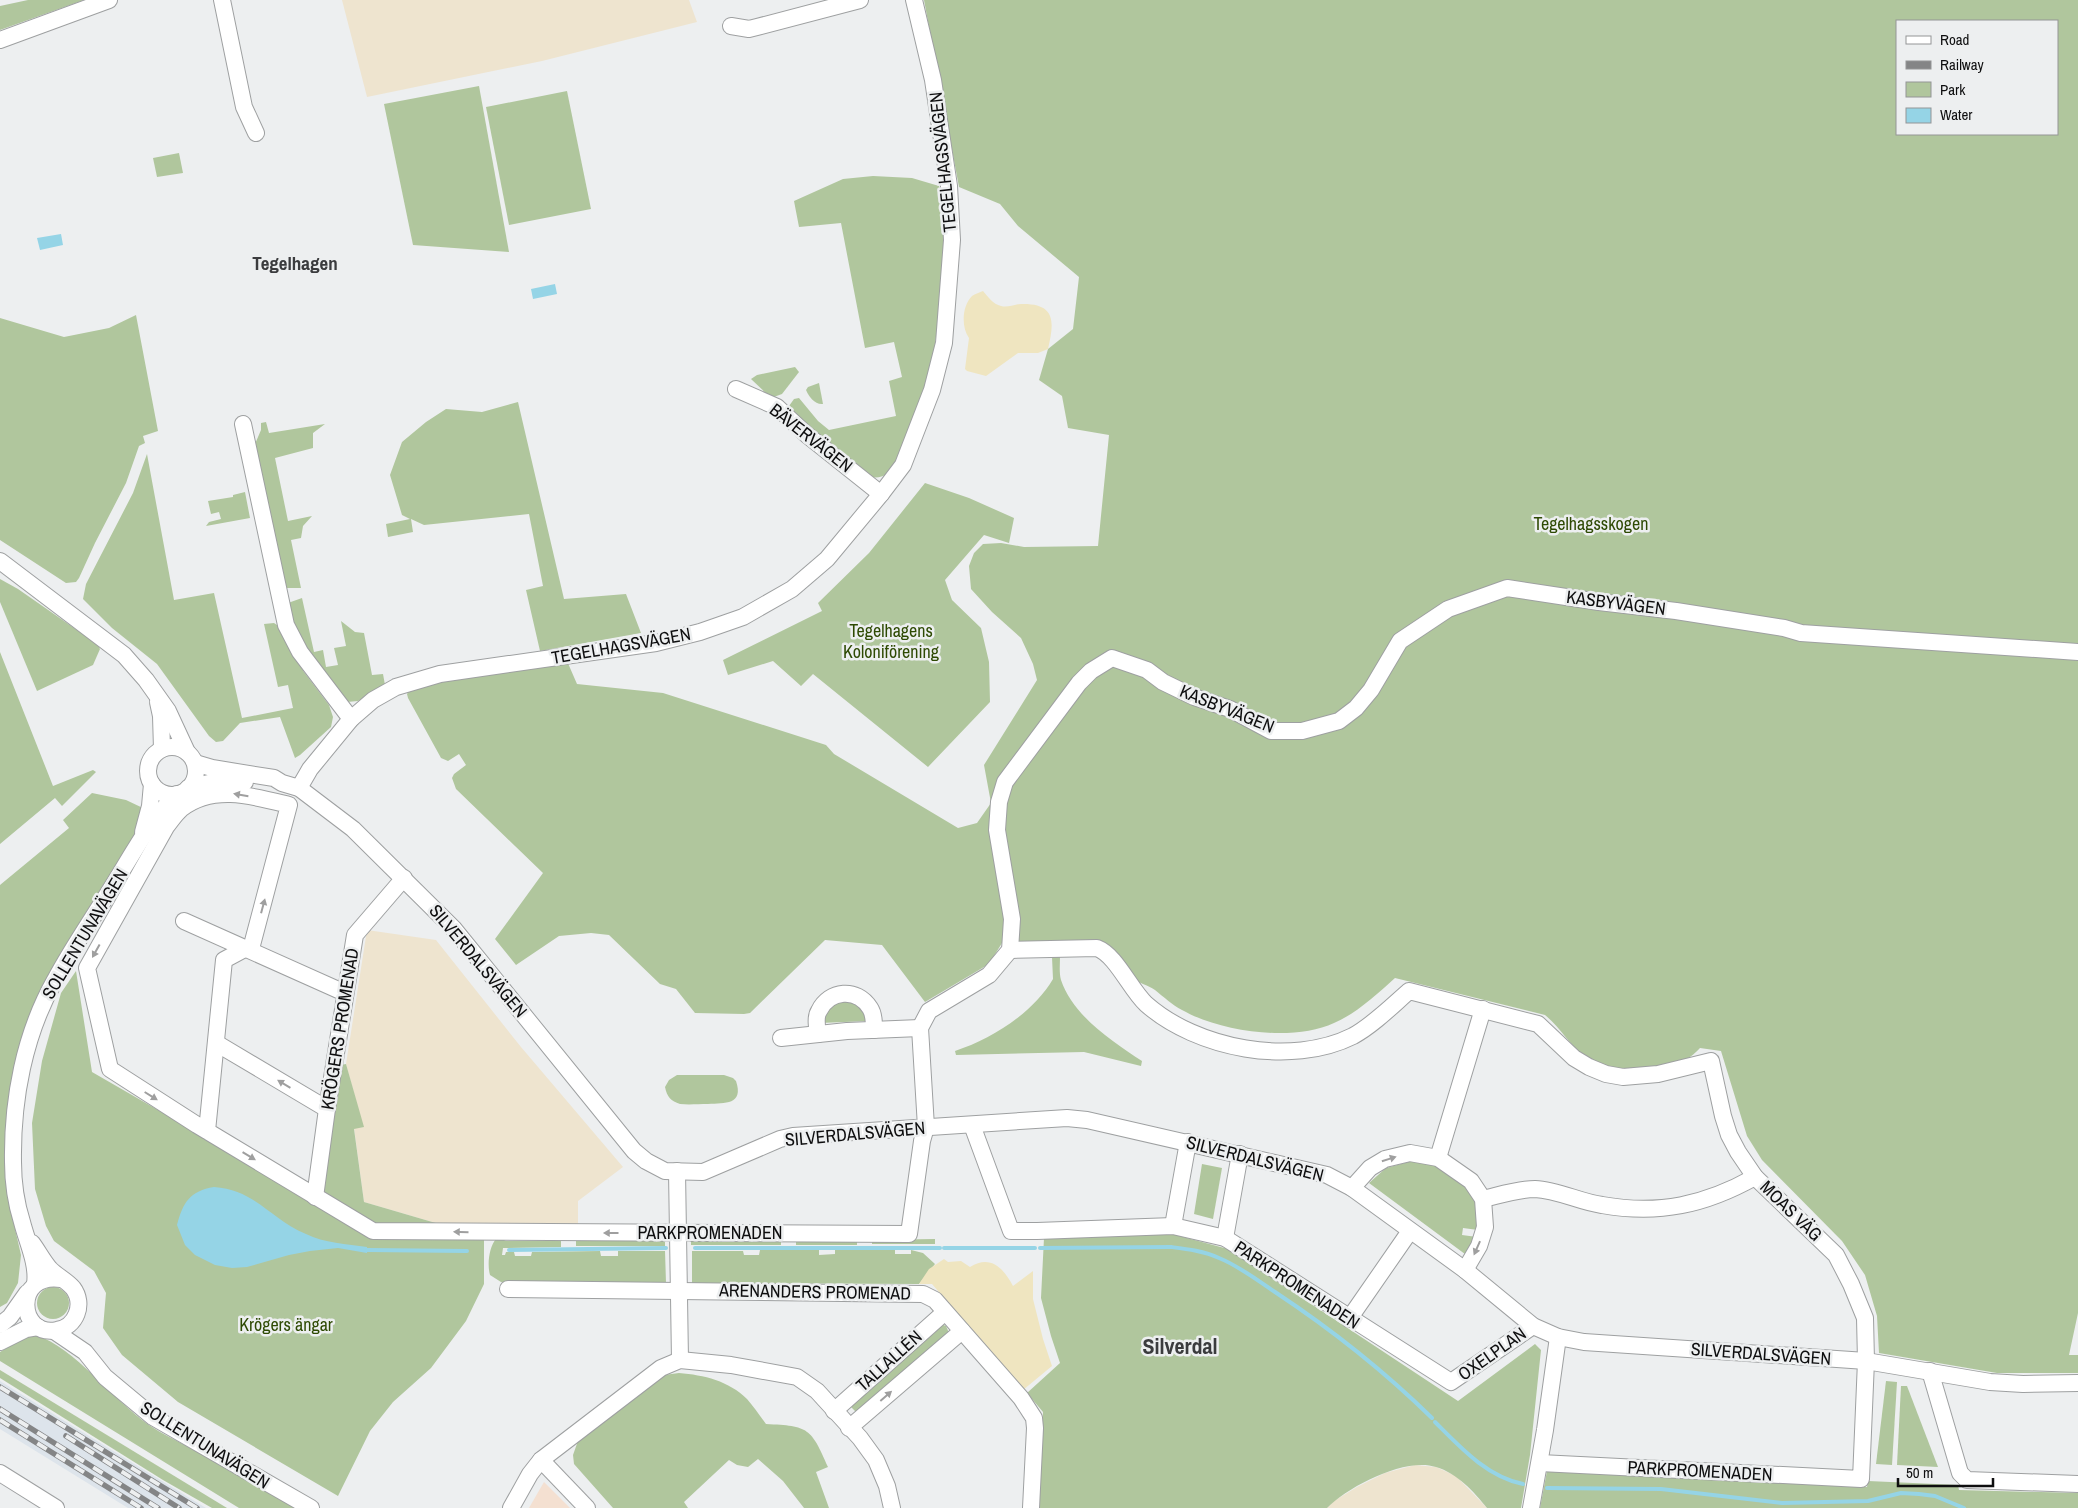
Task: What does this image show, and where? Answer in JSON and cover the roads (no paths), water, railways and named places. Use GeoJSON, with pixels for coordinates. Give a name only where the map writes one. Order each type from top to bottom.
{"type":"FeatureCollection","features":[{"type":"Feature","properties":{"kind":"street"},"geometry":{"type":"LineString","coordinates":[[0,40],[109,0]]}},
{"type":"Feature","properties":{"kind":"street"},"geometry":{"type":"LineString","coordinates":[[222,0],[244,107],[256,134]]}},
{"type":"Feature","properties":{"kind":"street"},"geometry":{"type":"LineString","coordinates":[[731,26],[749,29],[860,0]]}},
{"type":"Feature","properties":{"kind":"street","name":"TEGELHAGSVÄGEN"},"geometry":{"type":"LineString","coordinates":[[298,788],[351,719],[373,700],[396,687],[440,674],[576,656],[656,643],[700,632],[742,617],[792,588],[827,559],[881,494],[903,465],[932,390],[944,343],[951,249],[949,186],[935,89],[914,0]]}},
{"type":"Feature","properties":{"kind":"street","name":"BÄVERVÄGEN"},"geometry":{"type":"LineString","coordinates":[[736,389],[777,408],[807,435],[881,494]]}},
{"type":"Feature","properties":{"kind":"street"},"geometry":{"type":"LineString","coordinates":[[243,424],[286,625],[300,652],[351,719]]}},
{"type":"Feature","properties":{"kind":"street"},"geometry":{"type":"LineString","coordinates":[[0,561],[124,655],[146,680],[168,711],[191,757],[196,771],[193,782],[183,791],[164,793],[152,784],[148,767],[155,754],[162,749],[172,747],[191,757]]}},
{"type":"Feature","properties":{"kind":"street","name":"KASBYVÄGEN"},"geometry":{"type":"LineString","coordinates":[[1010,950],[1012,919],[997,830],[999,802],[1005,782],[1079,683],[1091,671],[1112,658],[1147,670],[1163,682],[1186,694],[1230,710],[1271,731],[1302,731],[1339,721],[1356,708],[1371,690],[1400,641],[1448,609],[1507,588],[1598,602],[1676,611],[1784,628],[1801,633],[2078,652]]}},
{"type":"Feature","properties":{"kind":"street"},"geometry":{"type":"LineString","coordinates":[[158,699],[161,716],[162,749]]}},
{"type":"Feature","properties":{"kind":"street","name":"SILVERDALSVÄGEN"},"geometry":{"type":"LineString","coordinates":[[191,757],[212,768],[274,778],[282,784]]}},
{"type":"Feature","properties":{"kind":"street","name":"SILVERDALSVÄGEN"},"geometry":{"type":"LineString","coordinates":[[183,791],[202,784],[237,780],[269,785],[282,784],[298,788],[353,829],[454,929],[634,1152],[665,1171],[703,1172],[793,1136],[1077,1119],[1327,1174],[1352,1188],[1464,1270],[1533,1326],[1558,1337],[1584,1342],[1866,1361],[1930,1370],[1990,1382],[2023,1384],[2078,1383]]}},
{"type":"Feature","properties":{"kind":"street","name":"SOLLENTUNAVÄGEN"},"geometry":{"type":"LineString","coordinates":[[141,841],[150,806],[152,784]]}},
{"type":"Feature","properties":{"kind":"street","name":"SOLLENTUNAVÄGEN"},"geometry":{"type":"LineString","coordinates":[[183,791],[162,811],[141,841],[54,981],[31,1034],[19,1081],[13,1131],[13,1165],[16,1197],[35,1271],[26,1307],[28,1315],[46,1329],[85,1352],[106,1377],[153,1417],[311,1508]]}},
{"type":"Feature","properties":{"kind":"street","name":"PARKPROMENADEN"},"geometry":{"type":"LineString","coordinates":[[246,950],[252,945],[289,805],[233,793],[220,793],[193,802],[180,810],[166,828],[87,968],[110,1069],[207,1131],[373,1231],[909,1234],[922,1141],[926,1127]]}},
{"type":"Feature","properties":{"kind":"street","name":"KRÖGERS PROMENAD"},"geometry":{"type":"LineString","coordinates":[[315,1197],[326,1108],[354,935],[404,878]]}},
{"type":"Feature","properties":{"kind":"street"},"geometry":{"type":"LineString","coordinates":[[184,921],[345,993]]}},
{"type":"Feature","properties":{"kind":"street"},"geometry":{"type":"LineString","coordinates":[[926,1127],[920,1028],[928,1011],[989,975],[1010,950],[1098,948],[1105,951],[1131,988],[1160,1016],[1199,1036],[1242,1049],[1276,1052],[1309,1049],[1331,1044],[1354,1035],[1409,991],[1483,1009],[1438,1158]]}},
{"type":"Feature","properties":{"kind":"street"},"geometry":{"type":"LineString","coordinates":[[207,1131],[224,960],[246,950]]}},
{"type":"Feature","properties":{"kind":"street"},"geometry":{"type":"LineString","coordinates":[[818,1034],[818,1012],[826,1000],[840,993],[851,994],[866,1002],[872,1012],[874,1030]]}},
{"type":"Feature","properties":{"kind":"street","name":"MOAS VÄG"},"geometry":{"type":"LineString","coordinates":[[1483,1009],[1538,1024],[1574,1058],[1606,1074],[1623,1077],[1658,1074],[1711,1061],[1729,1135],[1755,1177],[1836,1255],[1865,1318],[1866,1361],[1861,1479]]}},
{"type":"Feature","properties":{"kind":"street"},"geometry":{"type":"LineString","coordinates":[[781,1038],[920,1028]]}},
{"type":"Feature","properties":{"kind":"street"},"geometry":{"type":"LineString","coordinates":[[216,1044],[326,1108]]}},
{"type":"Feature","properties":{"kind":"street","name":"PARKPROMENADEN"},"geometry":{"type":"LineString","coordinates":[[972,1125],[1011,1231],[1173,1226],[1225,1238],[1349,1319],[1451,1382]]}},
{"type":"Feature","properties":{"kind":"street"},"geometry":{"type":"LineString","coordinates":[[1173,1226],[1188,1142]]}},
{"type":"Feature","properties":{"kind":"street"},"geometry":{"type":"LineString","coordinates":[[1352,1188],[1370,1168],[1385,1159],[1410,1153],[1438,1158],[1471,1181],[1483,1199],[1485,1227],[1479,1246],[1464,1270]]}},
{"type":"Feature","properties":{"kind":"street"},"geometry":{"type":"LineString","coordinates":[[1225,1238],[1240,1154]]}},
{"type":"Feature","properties":{"kind":"street"},"geometry":{"type":"LineString","coordinates":[[676,1171],[680,1360]]}},
{"type":"Feature","properties":{"kind":"street"},"geometry":{"type":"LineString","coordinates":[[1483,1199],[1521,1190],[1537,1189],[1601,1205],[1634,1209],[1667,1209],[1711,1199],[1755,1177]]}},
{"type":"Feature","properties":{"kind":"street"},"geometry":{"type":"LineString","coordinates":[[1349,1319],[1410,1231]]}},
{"type":"Feature","properties":{"kind":"street","name":"SOLLENTUNAVÄGEN"},"geometry":{"type":"LineString","coordinates":[[26,1235],[49,1268],[75,1291],[78,1300],[75,1318],[76,1328],[85,1352]]}},
{"type":"Feature","properties":{"kind":"street"},"geometry":{"type":"LineString","coordinates":[[0,1325],[10,1317],[32,1288],[42,1280],[61,1279]]}},
{"type":"Feature","properties":{"kind":"street","name":"ARENANDERS PROMENAD"},"geometry":{"type":"LineString","coordinates":[[508,1289],[923,1294],[935,1300],[1021,1398],[1034,1418],[1031,1508]]}},
{"type":"Feature","properties":{"kind":"street","name":"TALLALLÉN"},"geometry":{"type":"LineString","coordinates":[[834,1411],[945,1312]]}},
{"type":"Feature","properties":{"kind":"street"},"geometry":{"type":"LineString","coordinates":[[0,1342],[26,1329],[46,1329],[69,1325],[75,1318]]}},
{"type":"Feature","properties":{"kind":"street","name":"OXELPLAN"},"geometry":{"type":"LineString","coordinates":[[1451,1382],[1533,1326]]}},
{"type":"Feature","properties":{"kind":"street","name":"TALLALLÉN"},"geometry":{"type":"LineString","coordinates":[[850,1428],[962,1331]]}},
{"type":"Feature","properties":{"kind":"street"},"geometry":{"type":"LineString","coordinates":[[1531,1508],[1540,1463],[1558,1337]]}},
{"type":"Feature","properties":{"kind":"street"},"geometry":{"type":"LineString","coordinates":[[512,1508],[530,1474],[541,1460],[661,1368],[680,1360],[731,1365],[796,1377],[817,1391],[860,1438],[876,1460],[887,1486],[892,1508]]}},
{"type":"Feature","properties":{"kind":"street"},"geometry":{"type":"LineString","coordinates":[[1930,1370],[1960,1472],[1967,1480],[2078,1484]]}},
{"type":"Feature","properties":{"kind":"street"},"geometry":{"type":"LineString","coordinates":[[541,1460],[587,1508]]}},
{"type":"Feature","properties":{"kind":"street","name":"PARKPROMENADEN"},"geometry":{"type":"LineString","coordinates":[[1540,1463],[1861,1479]]}},
{"type":"Feature","properties":{"kind":"street"},"geometry":{"type":"LineString","coordinates":[[0,1473],[56,1508]]}},
{"type":"Feature","properties":{"kind":"water"},"geometry":{"type":"Polygon","coordinates":[[[61,234],[63,245],[40,250],[37,238],[61,234]]]}},
{"type":"Feature","properties":{"kind":"water"},"geometry":{"type":"Polygon","coordinates":[[[555,284],[557,294],[533,299],[531,289],[555,284]]]}},
{"type":"Feature","properties":{"kind":"water"},"geometry":{"type":"Polygon","coordinates":[[[214,1187],[229,1189],[252,1199],[293,1228],[313,1237],[336,1243],[367,1247],[367,1253],[338,1248],[289,1255],[247,1267],[232,1268],[215,1265],[195,1255],[185,1245],[177,1225],[182,1210],[189,1199],[199,1191],[214,1187]]]}},
{"type":"Feature","properties":{"kind":"waterway"},"geometry":{"type":"LineString","coordinates":[[1040,1248],[1171,1247],[1201,1252],[1219,1258],[1248,1274],[1336,1335],[1395,1383],[1432,1418]]}},
{"type":"Feature","properties":{"kind":"waterway"},"geometry":{"type":"LineString","coordinates":[[509,1250],[666,1248]]}},
{"type":"Feature","properties":{"kind":"waterway"},"geometry":{"type":"LineString","coordinates":[[695,1248],[940,1248]]}},
{"type":"Feature","properties":{"kind":"waterway"},"geometry":{"type":"LineString","coordinates":[[944,1248],[1035,1248]]}},
{"type":"Feature","properties":{"kind":"waterway"},"geometry":{"type":"LineString","coordinates":[[367,1250],[467,1251]]}},
{"type":"Feature","properties":{"kind":"waterway"},"geometry":{"type":"LineString","coordinates":[[1435,1422],[1464,1451],[1486,1468],[1498,1475],[1523,1484]]}},
{"type":"Feature","properties":{"kind":"waterway"},"geometry":{"type":"LineString","coordinates":[[1547,1488],[1661,1489],[1782,1503],[1868,1501],[1901,1493],[1935,1496],[1964,1508]]}},
{"type":"Feature","properties":{"kind":"railway"},"geometry":{"type":"LineString","coordinates":[[0,1387],[197,1508]]}},
{"type":"Feature","properties":{"kind":"railway"},"geometry":{"type":"LineString","coordinates":[[0,1409],[158,1508]]}},
{"type":"Feature","properties":{"kind":"railway"},"geometry":{"type":"LineString","coordinates":[[0,1420],[141,1508]]}},
{"type":"Feature","properties":{"kind":"railway"},"geometry":{"type":"LineString","coordinates":[[66,1436],[179,1508]]}},
{"type":"Feature","properties":{"kind":"district","name":"Tegelhagen"},"geometry":{"type":"Point","coordinates":[295,263]}},
{"type":"Feature","properties":{"kind":"district","name":"Silverdal"},"geometry":{"type":"Point","coordinates":[1180,1346]}},
{"type":"Feature","properties":{"kind":"park label","name":"Tegelhagsskogen"},"geometry":{"type":"Point","coordinates":[1591,524]}},
{"type":"Feature","properties":{"kind":"park label","name":"Tegelhagens Koloniförening"},"geometry":{"type":"Point","coordinates":[891,641]}},
{"type":"Feature","properties":{"kind":"park label","name":"Krögers ängar"},"geometry":{"type":"Point","coordinates":[286,1325]}}]}
